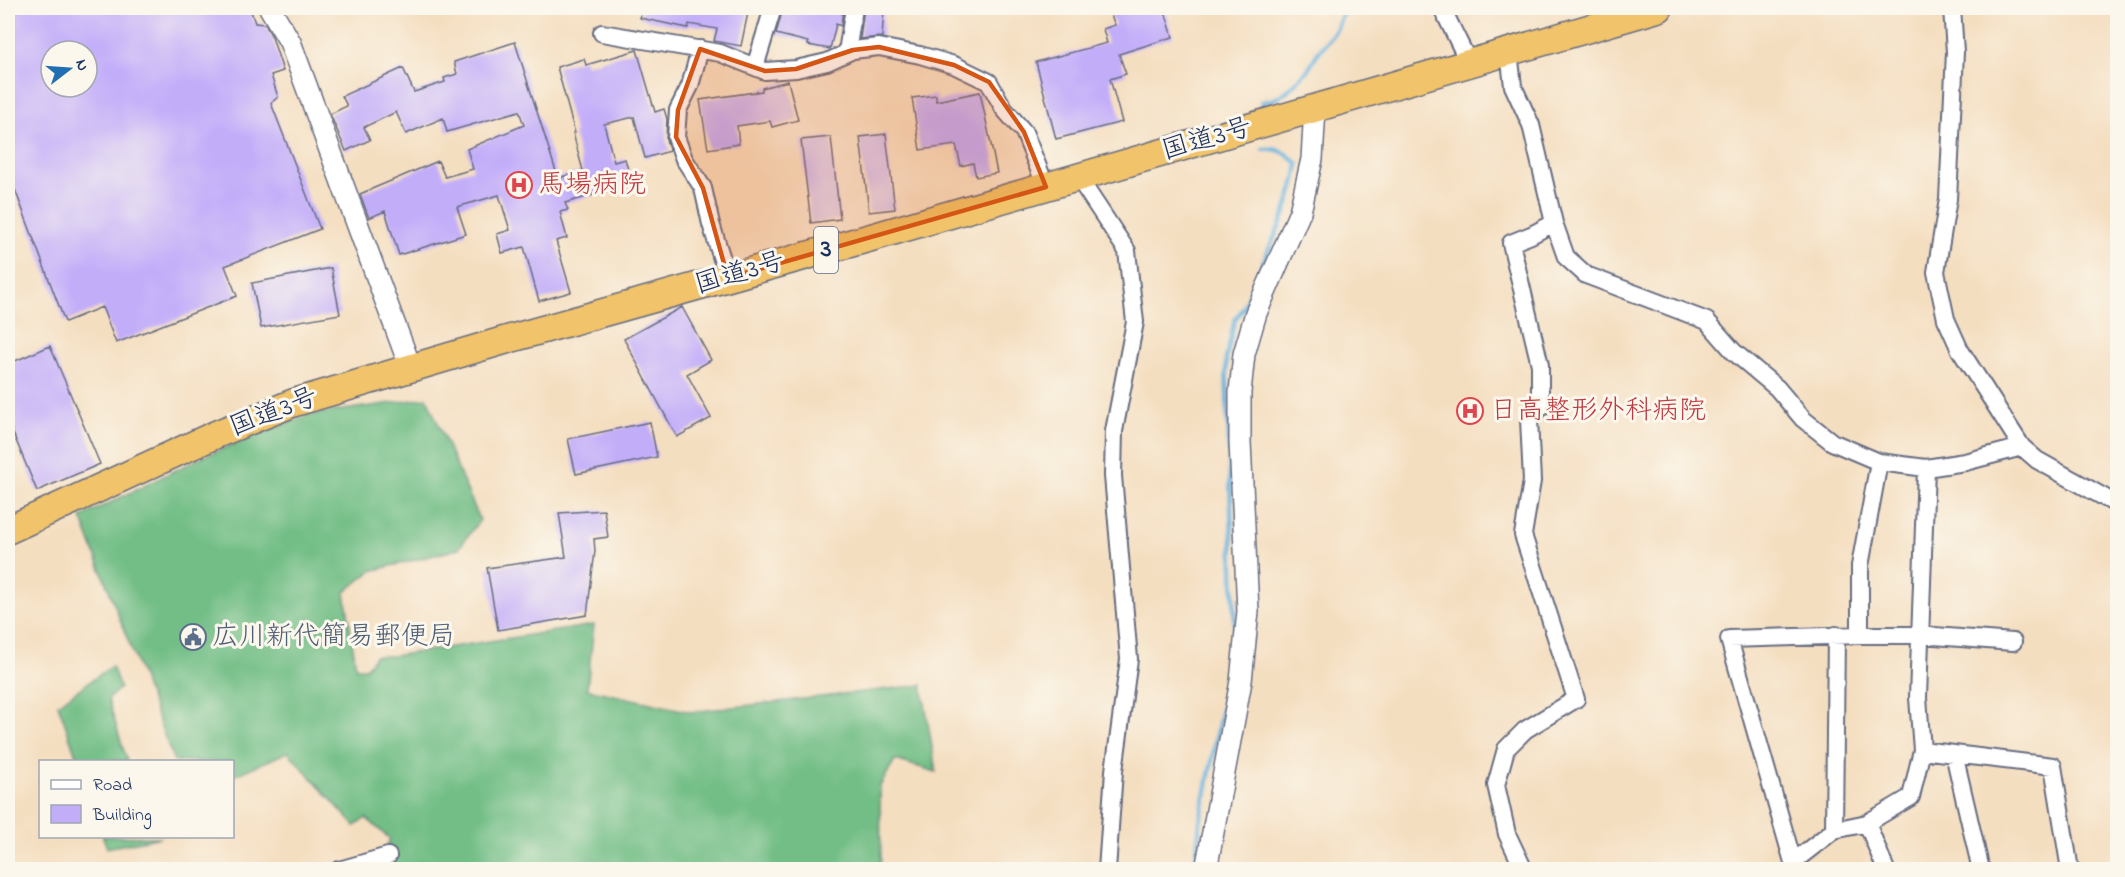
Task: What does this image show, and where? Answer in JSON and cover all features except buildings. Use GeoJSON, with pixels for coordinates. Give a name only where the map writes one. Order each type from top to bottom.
{"type":"FeatureCollection","features":[{"type":"Feature","properties":{"kind":"highway","name":"国道3号"},"geometry":{"type":"LineString","coordinates":[[8,530],[217,434],[293,403],[1659,8]]}},
{"type":"Feature","properties":{"kind":"street"},"geometry":{"type":"LineString","coordinates":[[270,8],[290,42],[411,369]]}},
{"type":"Feature","properties":{"kind":"street"},"geometry":{"type":"LineString","coordinates":[[755,67],[773,8]]}},
{"type":"Feature","properties":{"kind":"street"},"geometry":{"type":"LineString","coordinates":[[847,52],[854,8]]}},
{"type":"Feature","properties":{"kind":"street"},"geometry":{"type":"LineString","coordinates":[[1442,8],[1469,63]]}},
{"type":"Feature","properties":{"kind":"street"},"geometry":{"type":"LineString","coordinates":[[1952,8],[1955,52],[1948,199],[1935,272],[1946,319],[1960,350],[2022,447],[2037,460],[2118,505]]}},
{"type":"Feature","properties":{"kind":"street"},"geometry":{"type":"LineString","coordinates":[[602,33],[720,53],[765,71],[796,69],[827,62],[847,52],[879,47],[954,65],[989,82],[1004,109],[1024,132],[1046,187]]}},
{"type":"Feature","properties":{"kind":"street"},"geometry":{"type":"LineString","coordinates":[[700,50],[690,86],[678,110],[676,137],[684,159],[703,188],[711,224],[728,278]]}},
{"type":"Feature","properties":{"kind":"street"},"geometry":{"type":"LineString","coordinates":[[1509,52],[1513,86],[1531,125],[1554,223],[1566,257],[1586,275],[1707,321],[1734,352],[1777,388],[1803,419],[1832,442],[1879,462],[1926,468],[1965,462],[2022,447]]}},
{"type":"Feature","properties":{"kind":"street"},"geometry":{"type":"LineString","coordinates":[[1206,870],[1241,681],[1248,611],[1240,442],[1240,392],[1244,354],[1256,313],[1300,212],[1312,159],[1315,108]]}},
{"type":"Feature","properties":{"kind":"street"},"geometry":{"type":"LineString","coordinates":[[1078,177],[1127,251],[1134,322],[1114,431],[1113,476],[1129,659],[1114,771],[1107,870]]}},
{"type":"Feature","properties":{"kind":"street"},"geometry":{"type":"LineString","coordinates":[[1524,870],[1507,834],[1496,785],[1506,749],[1525,730],[1576,699],[1523,535],[1532,481],[1529,419],[1540,408],[1540,365],[1511,243],[1554,223]]}},
{"type":"Feature","properties":{"kind":"street"},"geometry":{"type":"LineString","coordinates":[[1860,635],[1860,566],[1879,462]]}},
{"type":"Feature","properties":{"kind":"street"},"geometry":{"type":"LineString","coordinates":[[1926,468],[1921,635],[1918,698],[1922,750],[1911,797],[1867,823],[1834,830],[1792,862],[1729,639],[1921,635],[2013,642]]}},
{"type":"Feature","properties":{"kind":"street"},"geometry":{"type":"LineString","coordinates":[[1834,830],[1836,635]]}},
{"type":"Feature","properties":{"kind":"street"},"geometry":{"type":"LineString","coordinates":[[1922,750],[2053,766],[2070,870]]}},
{"type":"Feature","properties":{"kind":"street"},"geometry":{"type":"LineString","coordinates":[[1954,754],[1981,870]]}},
{"type":"Feature","properties":{"kind":"street"},"geometry":{"type":"LineString","coordinates":[[1867,823],[1886,870]]}},
{"type":"Feature","properties":{"kind":"street"},"geometry":{"type":"LineString","coordinates":[[339,870],[388,855]]}},
{"type":"Feature","properties":{"kind":"highlighted area"},"geometry":{"type":"Polygon","coordinates":[[[879,47],[954,65],[989,82],[1024,132],[1046,187],[728,278],[703,188],[676,137],[678,110],[700,49],[765,71],[796,69],[853,50],[879,47]]]}},
{"type":"Feature","properties":{"kind":"green space"},"geometry":{"type":"Polygon","coordinates":[[[427,398],[480,520],[458,549],[371,571],[345,592],[356,668],[366,668],[375,656],[393,656],[594,625],[587,689],[691,712],[922,685],[936,772],[895,760],[880,786],[881,862],[859,869],[382,869],[380,864],[390,839],[366,818],[355,826],[288,752],[234,776],[234,760],[174,760],[81,517],[202,457],[308,415],[427,398]]]}},
{"type":"Feature","properties":{"kind":"green space"},"geometry":{"type":"Polygon","coordinates":[[[112,666],[120,688],[108,699],[127,760],[78,760],[58,704],[112,666]]]}},
{"type":"Feature","properties":{"kind":"green space"},"geometry":{"type":"Polygon","coordinates":[[[104,838],[156,838],[107,848],[104,838]]]}},
{"type":"Feature","properties":{"kind":"waterway"},"geometry":{"type":"LineString","coordinates":[[1263,106],[1262,102],[1275,99],[1286,92],[1308,70],[1317,54],[1336,30],[1343,13],[1342,8]]}},
{"type":"Feature","properties":{"kind":"waterway"},"geometry":{"type":"LineString","coordinates":[[1195,870],[1200,822],[1231,663],[1235,630],[1226,359],[1235,319],[1244,308],[1282,219],[1298,164],[1282,152],[1263,149]]}},
{"type":"Feature","properties":{"kind":"place","name":"馬場病院"},"geometry":{"type":"Point","coordinates":[519,185]}},
{"type":"Feature","properties":{"kind":"place","name":"日高整形外科病院"},"geometry":{"type":"Point","coordinates":[1470,411]}},
{"type":"Feature","properties":{"kind":"place","name":"広川新代簡易郵便局"},"geometry":{"type":"Point","coordinates":[193,637]}}]}
